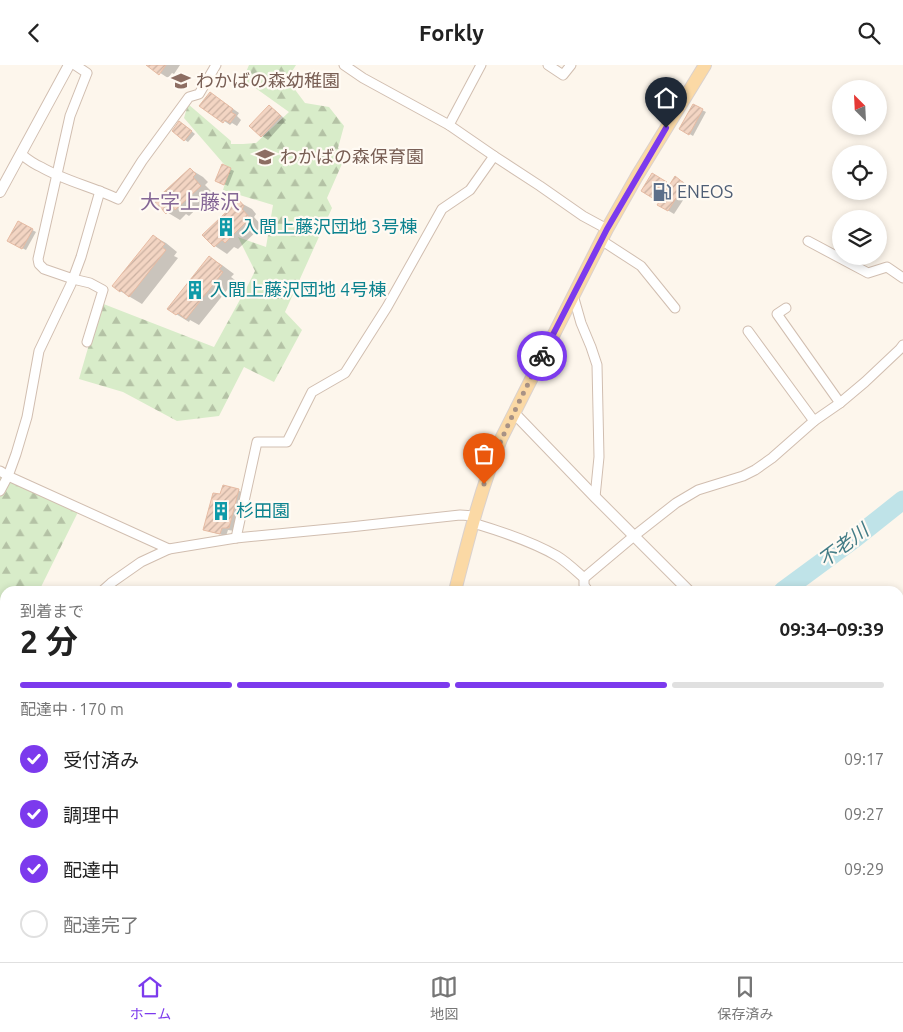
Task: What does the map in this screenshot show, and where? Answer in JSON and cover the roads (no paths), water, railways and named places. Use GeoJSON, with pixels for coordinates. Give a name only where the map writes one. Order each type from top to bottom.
{"type":"FeatureCollection","features":[{"type":"Feature","properties":{"kind":"main road"},"geometry":{"type":"LineString","coordinates":[[456,586],[474,519],[501,439],[604,235],[705,65]]}},
{"type":"Feature","properties":{"kind":"street"},"geometry":{"type":"LineString","coordinates":[[0,192],[70,65]]}},
{"type":"Feature","properties":{"kind":"street"},"geometry":{"type":"LineString","coordinates":[[75,65],[87,73],[70,116],[38,259],[39,264],[44,269],[90,283],[103,290],[87,342]]}},
{"type":"Feature","properties":{"kind":"street"},"geometry":{"type":"LineString","coordinates":[[21,154],[40,167],[57,175],[118,199],[142,161],[189,97],[200,94],[216,65]]}},
{"type":"Feature","properties":{"kind":"street"},"geometry":{"type":"LineString","coordinates":[[344,65],[363,78],[449,125],[583,216],[641,266],[675,308]]}},
{"type":"Feature","properties":{"kind":"street"},"geometry":{"type":"LineString","coordinates":[[449,125],[481,65]]}},
{"type":"Feature","properties":{"kind":"street"},"geometry":{"type":"LineString","coordinates":[[548,65],[563,75],[571,65]]}},
{"type":"Feature","properties":{"kind":"street"},"geometry":{"type":"LineString","coordinates":[[236,538],[258,442],[286,442],[312,392],[345,373],[387,307],[442,209],[470,190],[494,156]]}},
{"type":"Feature","properties":{"kind":"street"},"geometry":{"type":"LineString","coordinates":[[0,491],[4,474],[16,454],[27,417],[39,351],[73,279],[100,191]]}},
{"type":"Feature","properties":{"kind":"street"},"geometry":{"type":"LineString","coordinates":[[808,241],[868,273],[887,267],[903,278]]}},
{"type":"Feature","properties":{"kind":"street"},"geometry":{"type":"LineString","coordinates":[[573,295],[581,323],[592,347],[597,365],[599,457],[595,497]]}},
{"type":"Feature","properties":{"kind":"street"},"geometry":{"type":"LineString","coordinates":[[786,308],[776,314],[840,403]]}},
{"type":"Feature","properties":{"kind":"street"},"geometry":{"type":"LineString","coordinates":[[748,331],[814,421]]}},
{"type":"Feature","properties":{"kind":"street"},"geometry":{"type":"LineString","coordinates":[[584,578],[686,496],[698,490],[743,476],[772,458],[814,421],[865,382],[903,345]]}},
{"type":"Feature","properties":{"kind":"street"},"geometry":{"type":"LineString","coordinates":[[514,413],[684,586]]}},
{"type":"Feature","properties":{"kind":"street"},"geometry":{"type":"LineString","coordinates":[[4,474],[169,549]]}},
{"type":"Feature","properties":{"kind":"street"},"geometry":{"type":"LineString","coordinates":[[108,586],[141,562],[169,549],[236,538],[460,515],[474,519],[559,557],[584,578],[585,586]]}},
{"type":"Feature","properties":{"kind":"waterway","name":"不老川"},"geometry":{"type":"LineString","coordinates":[[790,586],[903,500]]}},
{"type":"Feature","properties":{"kind":"place","name":"わかばの森幼稚園"},"geometry":{"type":"Point","coordinates":[181,81]}},
{"type":"Feature","properties":{"kind":"place","name":"わかばの森保育園"},"geometry":{"type":"Point","coordinates":[265,157]}},
{"type":"Feature","properties":{"kind":"place","name":"ENEOS"},"geometry":{"type":"Point","coordinates":[662,192]}},
{"type":"Feature","properties":{"kind":"place","name":"入間上藤沢団地 3号棟"},"geometry":{"type":"Point","coordinates":[226,227]}},
{"type":"Feature","properties":{"kind":"place","name":"入間上藤沢団地 4号棟"},"geometry":{"type":"Point","coordinates":[195,290]}},
{"type":"Feature","properties":{"kind":"place","name":"杉田園"},"geometry":{"type":"Point","coordinates":[221,511]}},
{"type":"Feature","properties":{"kind":"district","name":"大字上藤沢"},"geometry":{"type":"Point","coordinates":[190,202]}}]}
